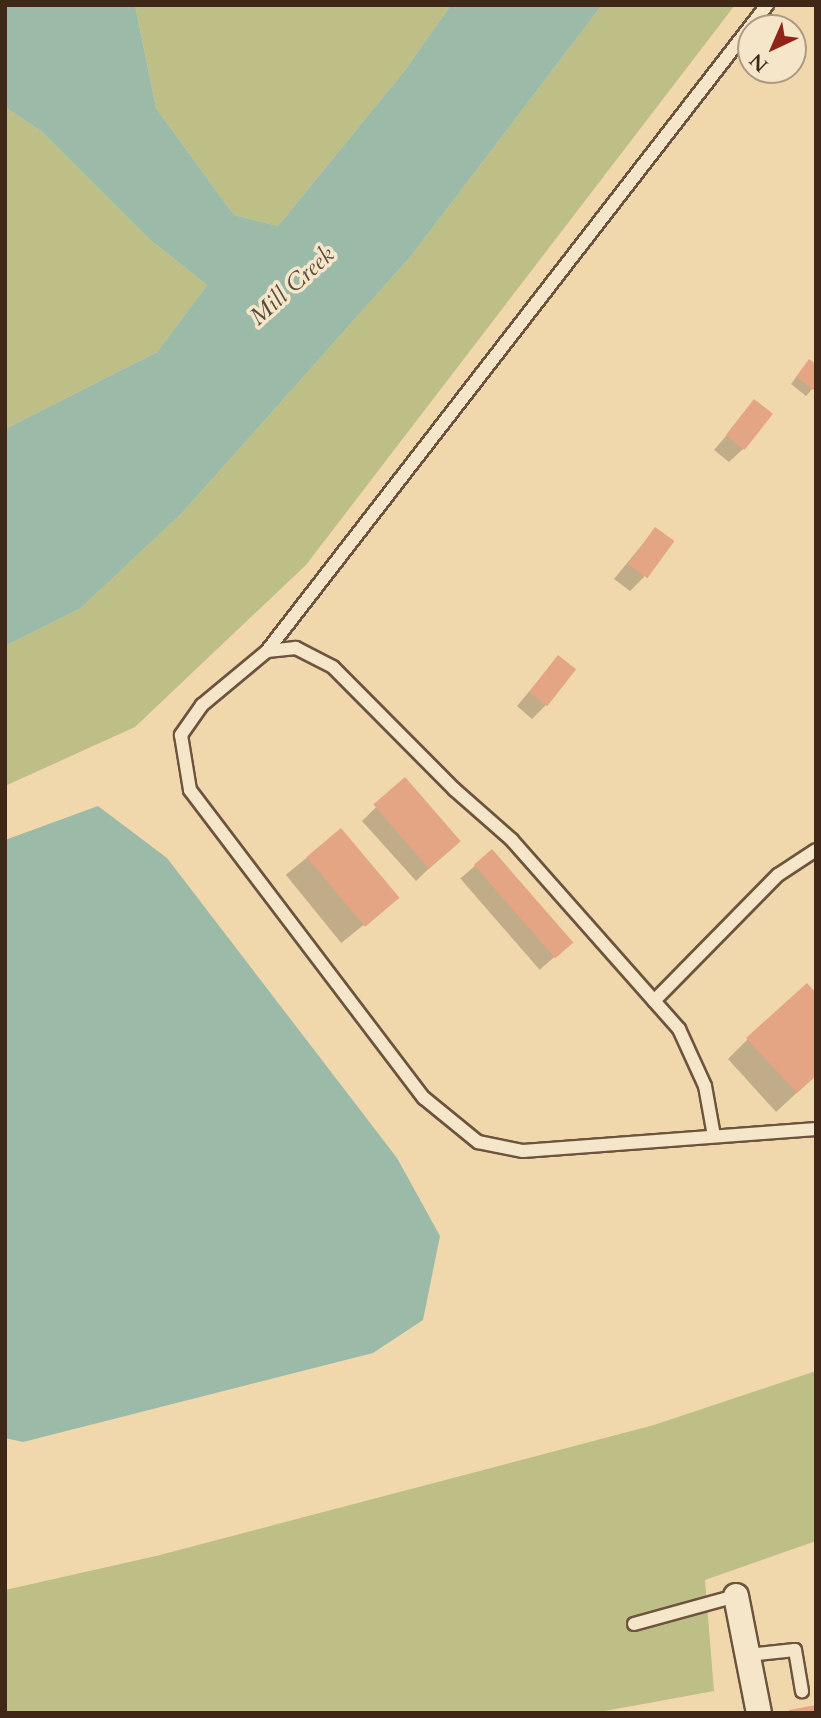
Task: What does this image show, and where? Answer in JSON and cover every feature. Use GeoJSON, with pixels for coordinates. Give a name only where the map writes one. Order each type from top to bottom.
{"type":"FeatureCollection","features":[{"type":"Feature","properties":{"kind":"street"},"geometry":{"type":"LineString","coordinates":[[736,1596],[759,1713]]}},
{"type":"Feature","properties":{"kind":"lane"},"geometry":{"type":"LineString","coordinates":[[767,5],[267,651],[202,705],[181,735],[190,790],[424,1098],[478,1142],[523,1151],[816,1129]]}},
{"type":"Feature","properties":{"kind":"lane"},"geometry":{"type":"LineString","coordinates":[[267,651],[296,648],[332,667],[455,790],[512,840],[678,1029],[705,1086],[714,1136]]}},
{"type":"Feature","properties":{"kind":"lane"},"geometry":{"type":"LineString","coordinates":[[654,1001],[778,875],[816,850]]}},
{"type":"Feature","properties":{"kind":"lane"},"geometry":{"type":"LineString","coordinates":[[634,1624],[736,1596]]}},
{"type":"Feature","properties":{"kind":"lane"},"geometry":{"type":"LineString","coordinates":[[748,1655],[795,1650],[802,1691]]}},
{"type":"Feature","properties":{"kind":"green space"},"geometry":{"type":"Polygon","coordinates":[[[135,5],[451,5],[405,70],[278,226],[234,215],[156,108],[135,5]]]}},
{"type":"Feature","properties":{"kind":"green space"},"geometry":{"type":"Polygon","coordinates":[[[602,5],[735,5],[306,565],[135,727],[5,786],[5,646],[81,608],[182,513],[411,256],[602,5]]]}},
{"type":"Feature","properties":{"kind":"green space"},"geometry":{"type":"Polygon","coordinates":[[[5,107],[41,131],[148,238],[207,285],[157,352],[5,429],[5,107]]]}},
{"type":"Feature","properties":{"kind":"green space"},"geometry":{"type":"Polygon","coordinates":[[[816,1371],[816,1541],[705,1580],[714,1691],[594,1713],[5,1713],[5,1590],[156,1556],[654,1425],[816,1371]]]}},
{"type":"Feature","properties":{"kind":"water","name":"Mill Creek"},"geometry":{"type":"Polygon","coordinates":[[[5,5],[135,5],[156,108],[234,215],[278,226],[405,70],[451,5],[602,5],[411,256],[182,513],[81,608],[5,646],[5,429],[157,352],[207,285],[148,238],[41,131],[5,107],[5,5]]]}},
{"type":"Feature","properties":{"kind":"water"},"geometry":{"type":"Polygon","coordinates":[[[98,806],[167,858],[397,1158],[440,1236],[423,1320],[373,1353],[23,1442],[5,1438],[5,840],[98,806]]]}},
{"type":"Feature","properties":{"kind":"building"},"geometry":{"type":"Polygon","coordinates":[[[809,359],[816,364],[814,390],[796,377],[809,359]]]}},
{"type":"Feature","properties":{"kind":"building"},"geometry":{"type":"Polygon","coordinates":[[[754,399],[773,414],[745,450],[726,435],[754,399]]]}},
{"type":"Feature","properties":{"kind":"building"},"geometry":{"type":"Polygon","coordinates":[[[655,527],[674,541],[647,578],[628,564],[655,527]]]}},
{"type":"Feature","properties":{"kind":"building"},"geometry":{"type":"Polygon","coordinates":[[[558,655],[576,669],[547,706],[529,692],[558,655]]]}},
{"type":"Feature","properties":{"kind":"building"},"geometry":{"type":"Polygon","coordinates":[[[405,777],[461,841],[429,869],[373,805],[405,777]]]}},
{"type":"Feature","properties":{"kind":"building"},"geometry":{"type":"Polygon","coordinates":[[[341,828],[399,898],[365,927],[307,857],[341,828]]]}},
{"type":"Feature","properties":{"kind":"building"},"geometry":{"type":"Polygon","coordinates":[[[492,849],[573,943],[555,958],[474,865],[492,849]]]}},
{"type":"Feature","properties":{"kind":"building"},"geometry":{"type":"Polygon","coordinates":[[[807,983],[816,993],[816,1076],[797,1093],[746,1038],[807,983]]]}},
{"type":"Feature","properties":{"kind":"building"},"geometry":{"type":"Polygon","coordinates":[[[816,1705],[816,1713],[789,1713],[789,1710],[816,1705]]]}}]}
